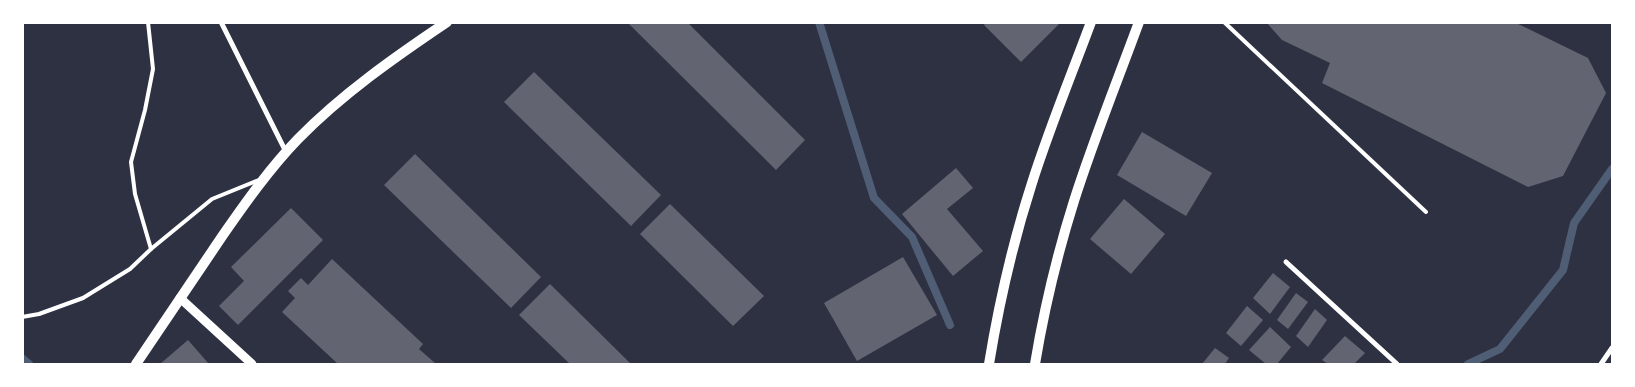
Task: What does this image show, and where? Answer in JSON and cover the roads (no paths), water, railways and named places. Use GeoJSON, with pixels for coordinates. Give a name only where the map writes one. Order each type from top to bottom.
{"type":"FeatureCollection","features":[{"type":"Feature","properties":{"kind":"main road"},"geometry":{"type":"LineString","coordinates":[[136,364],[180,298],[286,152],[311,127],[365,80],[448,22]]}},
{"type":"Feature","properties":{"kind":"main road"},"geometry":{"type":"LineString","coordinates":[[989,364],[1004,289],[1032,184],[1091,22]]}},
{"type":"Feature","properties":{"kind":"main road"},"geometry":{"type":"LineString","coordinates":[[1035,364],[1045,312],[1074,202],[1139,22]]}},
{"type":"Feature","properties":{"kind":"street"},"geometry":{"type":"LineString","coordinates":[[221,22],[286,152]]}},
{"type":"Feature","properties":{"kind":"street"},"geometry":{"type":"LineString","coordinates":[[1286,262],[1397,364]]}},
{"type":"Feature","properties":{"kind":"street"},"geometry":{"type":"LineString","coordinates":[[180,298],[252,364]]}},
{"type":"Feature","properties":{"kind":"street"},"geometry":{"type":"LineString","coordinates":[[1601,364],[1612,348]]}},
{"type":"Feature","properties":{"kind":"lane"},"geometry":{"type":"LineString","coordinates":[[148,22],[153,69],[145,110],[131,162],[136,194],[151,248]]}},
{"type":"Feature","properties":{"kind":"lane"},"geometry":{"type":"LineString","coordinates":[[1224,23],[1426,212]]}},
{"type":"Feature","properties":{"kind":"lane"},"geometry":{"type":"LineString","coordinates":[[22,317],[39,314],[82,298],[130,269],[151,248],[212,199],[266,178]]}},
{"type":"Feature","properties":{"kind":"waterway"},"geometry":{"type":"LineString","coordinates":[[819,22],[874,198],[912,237],[950,325]]}},
{"type":"Feature","properties":{"kind":"waterway"},"geometry":{"type":"LineString","coordinates":[[1468,364],[1500,349],[1563,270],[1574,223],[1612,169]]}},
{"type":"Feature","properties":{"kind":"waterway"},"geometry":{"type":"LineString","coordinates":[[22,358],[29,364]]}}]}
